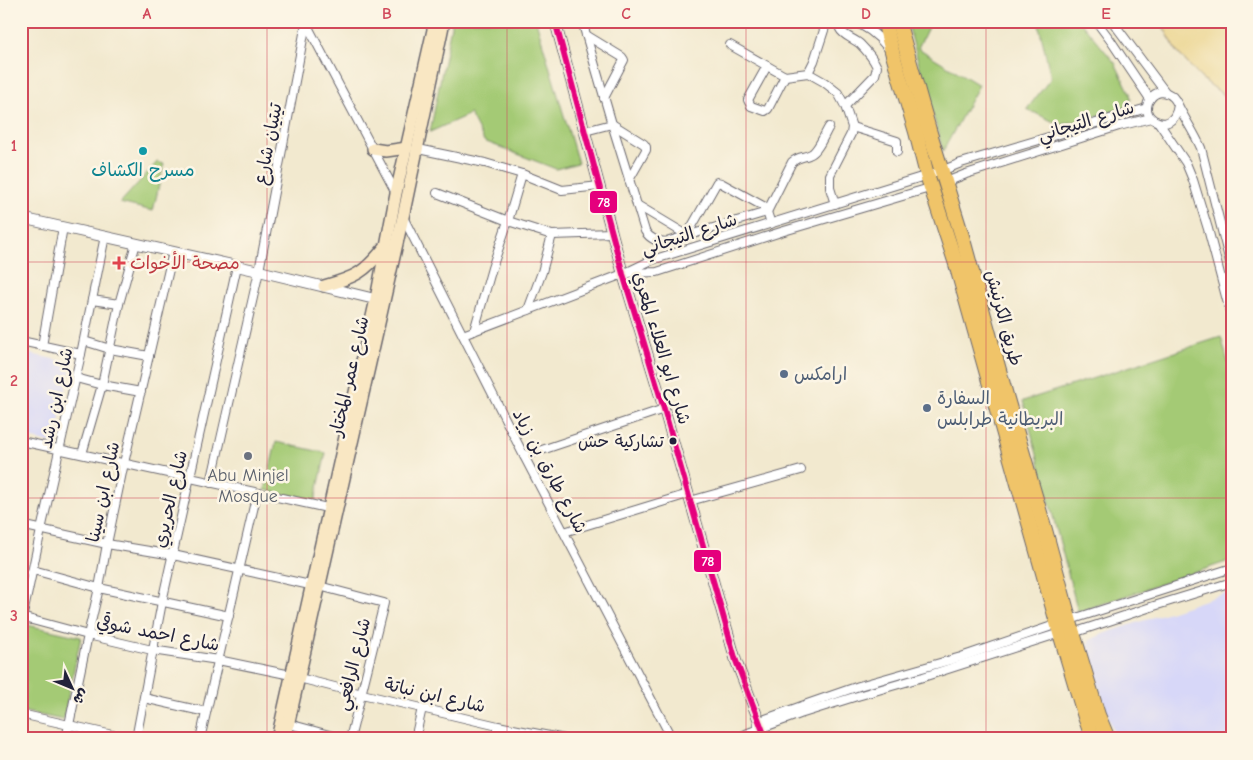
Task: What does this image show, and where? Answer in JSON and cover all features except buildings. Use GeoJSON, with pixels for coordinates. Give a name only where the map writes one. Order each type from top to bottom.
{"type":"FeatureCollection","features":[{"type":"Feature","properties":{"kind":"highway","name":"طريق الكرنيش"},"geometry":{"type":"LineString","coordinates":[[884,21],[929,181],[956,264],[1065,628],[1108,739]]}},
{"type":"Feature","properties":{"kind":"highway","name":"طريق الكرنيش"},"geometry":{"type":"LineString","coordinates":[[898,21],[962,236],[1065,628],[1085,717],[1093,739]]}},
{"type":"Feature","properties":{"kind":"main road","name":"شارع عمر المختار"},"geometry":{"type":"LineString","coordinates":[[277,739],[295,676],[380,300],[403,217],[412,148],[435,21]]}},
{"type":"Feature","properties":{"kind":"main road","name":"شارع عمر المختار"},"geometry":{"type":"LineString","coordinates":[[380,300],[386,245],[396,194],[412,148],[444,21]]}},
{"type":"Feature","properties":{"kind":"main road"},"geometry":{"type":"LineString","coordinates":[[373,149],[386,151],[412,148]]}},
{"type":"Feature","properties":{"kind":"main road"},"geometry":{"type":"LineString","coordinates":[[324,286],[352,278],[373,262],[386,245]]}},
{"type":"Feature","properties":{"kind":"main road","name":"شارع عمر المختار"},"geometry":{"type":"LineString","coordinates":[[285,739],[289,724],[295,676]]}},
{"type":"Feature","properties":{"kind":"street","name":"شارع ابو العلاء المعري"},"geometry":{"type":"LineString","coordinates":[[555,21],[623,274],[738,664],[766,739]]}},
{"type":"Feature","properties":{"kind":"street"},"geometry":{"type":"LineString","coordinates":[[582,21],[645,231],[652,239],[666,242],[766,212],[792,162],[814,152],[829,126]]}},
{"type":"Feature","properties":{"kind":"street"},"geometry":{"type":"LineString","coordinates":[[808,73],[827,21]]}},
{"type":"Feature","properties":{"kind":"street"},"geometry":{"type":"LineString","coordinates":[[841,21],[841,32],[858,42],[873,59],[877,67],[875,75],[846,106]]}},
{"type":"Feature","properties":{"kind":"street"},"geometry":{"type":"LineString","coordinates":[[851,21],[871,30],[882,40],[893,55]]}},
{"type":"Feature","properties":{"kind":"street"},"geometry":{"type":"LineString","coordinates":[[1096,21],[1111,40],[1150,99]]}},
{"type":"Feature","properties":{"kind":"street"},"geometry":{"type":"LineString","coordinates":[[1112,21],[1166,93]]}},
{"type":"Feature","properties":{"kind":"street"},"geometry":{"type":"LineString","coordinates":[[305,22],[396,194]]}},
{"type":"Feature","properties":{"kind":"street","name":"تيتيان شارع"},"geometry":{"type":"LineString","coordinates":[[210,483],[259,271],[305,22]]}},
{"type":"Feature","properties":{"kind":"street"},"geometry":{"type":"LineString","coordinates":[[586,35],[624,60],[604,98]]}},
{"type":"Feature","properties":{"kind":"street"},"geometry":{"type":"LineString","coordinates":[[730,45],[785,76],[808,73],[838,93],[846,106],[852,134],[830,175],[830,188],[835,204]]}},
{"type":"Feature","properties":{"kind":"street"},"geometry":{"type":"LineString","coordinates":[[767,66],[748,100],[751,106],[765,112],[785,76]]}},
{"type":"Feature","properties":{"kind":"street"},"geometry":{"type":"LineString","coordinates":[[1232,270],[1201,148],[1195,134],[1172,95],[1166,93],[1155,94],[1150,99],[1147,108],[1151,118],[1159,123],[1186,163],[1193,180],[1232,319]]}},
{"type":"Feature","properties":{"kind":"street"},"geometry":{"type":"LineString","coordinates":[[1159,123],[1165,123],[1175,117],[1178,105]]}},
{"type":"Feature","properties":{"kind":"street","name":"شارع التيجاني"},"geometry":{"type":"LineString","coordinates":[[943,177],[961,163],[1147,108]]}},
{"type":"Feature","properties":{"kind":"street","name":"شارع التيجاني"},"geometry":{"type":"LineString","coordinates":[[943,177],[966,174],[1119,126],[1151,118]]}},
{"type":"Feature","properties":{"kind":"street"},"geometry":{"type":"LineString","coordinates":[[585,130],[612,124],[644,144],[646,150],[629,180]]}},
{"type":"Feature","properties":{"kind":"street"},"geometry":{"type":"LineString","coordinates":[[852,127],[897,141],[897,152]]}},
{"type":"Feature","properties":{"kind":"street"},"geometry":{"type":"LineString","coordinates":[[412,148],[485,163],[522,174],[562,190],[600,186]]}},
{"type":"Feature","properties":{"kind":"street"},"geometry":{"type":"LineString","coordinates":[[474,331],[522,174]]}},
{"type":"Feature","properties":{"kind":"street"},"geometry":{"type":"LineString","coordinates":[[929,181],[943,177]]}},
{"type":"Feature","properties":{"kind":"street"},"geometry":{"type":"LineString","coordinates":[[929,181],[943,177]]}},
{"type":"Feature","properties":{"kind":"street","name":"شارع التيجاني"},"geometry":{"type":"LineString","coordinates":[[623,274],[652,260],[835,204],[929,181]]}},
{"type":"Feature","properties":{"kind":"street","name":"شارع التيجاني"},"geometry":{"type":"LineString","coordinates":[[623,274],[657,272],[929,181]]}},
{"type":"Feature","properties":{"kind":"street"},"geometry":{"type":"LineString","coordinates":[[687,235],[717,182],[762,206],[771,224]]}},
{"type":"Feature","properties":{"kind":"street"},"geometry":{"type":"LineString","coordinates":[[437,193],[508,221],[552,235],[612,233]]}},
{"type":"Feature","properties":{"kind":"street"},"geometry":{"type":"LineString","coordinates":[[637,205],[687,235]]}},
{"type":"Feature","properties":{"kind":"street","name":"شارع طارق بن زياد"},"geometry":{"type":"LineString","coordinates":[[403,217],[524,456],[672,739]]}},
{"type":"Feature","properties":{"kind":"street"},"geometry":{"type":"LineString","coordinates":[[21,218],[380,300]]}},
{"type":"Feature","properties":{"kind":"street"},"geometry":{"type":"LineString","coordinates":[[781,221],[784,231]]}},
{"type":"Feature","properties":{"kind":"street"},"geometry":{"type":"LineString","coordinates":[[42,346],[63,227]]}},
{"type":"Feature","properties":{"kind":"street"},"geometry":{"type":"LineString","coordinates":[[528,310],[542,272],[552,235]]}},
{"type":"Feature","properties":{"kind":"street","name":"شارع ابن رشد"},"geometry":{"type":"LineString","coordinates":[[22,619],[76,378],[105,236]]}},
{"type":"Feature","properties":{"kind":"street"},"geometry":{"type":"LineString","coordinates":[[710,242],[713,254]]}},
{"type":"Feature","properties":{"kind":"street"},"geometry":{"type":"LineString","coordinates":[[82,454],[102,384],[119,304],[136,243]]}},
{"type":"Feature","properties":{"kind":"street","name":"شارع ابن سينا"},"geometry":{"type":"LineString","coordinates":[[66,739],[124,463],[173,252]]}},
{"type":"Feature","properties":{"kind":"street","name":"شارع الحريري"},"geometry":{"type":"LineString","coordinates":[[136,739],[162,602],[237,266]]}},
{"type":"Feature","properties":{"kind":"street"},"geometry":{"type":"LineString","coordinates":[[463,335],[623,274]]}},
{"type":"Feature","properties":{"kind":"street"},"geometry":{"type":"LineString","coordinates":[[92,300],[119,304]]}},
{"type":"Feature","properties":{"kind":"street"},"geometry":{"type":"LineString","coordinates":[[21,341],[81,354]]}},
{"type":"Feature","properties":{"kind":"street"},"geometry":{"type":"LineString","coordinates":[[84,341],[110,349],[149,356]]}},
{"type":"Feature","properties":{"kind":"street"},"geometry":{"type":"LineString","coordinates":[[76,378],[141,392]]}},
{"type":"Feature","properties":{"kind":"street"},"geometry":{"type":"LineString","coordinates":[[524,456],[664,409]]}},
{"type":"Feature","properties":{"kind":"street"},"geometry":{"type":"LineString","coordinates":[[21,440],[332,509]]}},
{"type":"Feature","properties":{"kind":"street"},"geometry":{"type":"LineString","coordinates":[[564,532],[801,470]]}},
{"type":"Feature","properties":{"kind":"street"},"geometry":{"type":"LineString","coordinates":[[200,739],[257,493]]}},
{"type":"Feature","properties":{"kind":"street"},"geometry":{"type":"LineString","coordinates":[[21,525],[107,544],[173,555],[315,586]]}},
{"type":"Feature","properties":{"kind":"street"},"geometry":{"type":"LineString","coordinates":[[1065,628],[1232,568]]}},
{"type":"Feature","properties":{"kind":"street"},"geometry":{"type":"LineString","coordinates":[[33,570],[99,588],[229,616]]}},
{"type":"Feature","properties":{"kind":"street"},"geometry":{"type":"LineString","coordinates":[[736,739],[781,712],[834,694],[961,656],[1154,606],[1232,582]]}},
{"type":"Feature","properties":{"kind":"street","name":"شارع الرافعي"},"geometry":{"type":"LineString","coordinates":[[315,586],[384,603],[350,739]]}},
{"type":"Feature","properties":{"kind":"street","name":"شارع احمد شوقي"},"geometry":{"type":"LineString","coordinates":[[22,619],[152,650],[218,660],[295,676]]}},
{"type":"Feature","properties":{"kind":"street","name":"شارع ابن نباتة"},"geometry":{"type":"LineString","coordinates":[[295,676],[498,726],[564,739]]}},
{"type":"Feature","properties":{"kind":"street"},"geometry":{"type":"LineString","coordinates":[[144,698],[206,712]]}},
{"type":"Feature","properties":{"kind":"street"},"geometry":{"type":"LineString","coordinates":[[415,739],[422,708]]}},
{"type":"Feature","properties":{"kind":"street"},"geometry":{"type":"LineString","coordinates":[[21,714],[130,739]]}},
{"type":"Feature","properties":{"kind":"street"},"geometry":{"type":"LineString","coordinates":[[289,724],[344,739]]}},
{"type":"Feature","properties":{"kind":"street"},"geometry":{"type":"LineString","coordinates":[[495,739],[498,726]]}},
{"type":"Feature","properties":{"kind":"shaded area"},"geometry":{"type":"Polygon","coordinates":[[[21,352],[72,363],[54,444],[21,436],[21,352]]]}},
{"type":"Feature","properties":{"kind":"shaded area"},"geometry":{"type":"Polygon","coordinates":[[[1232,591],[1232,739],[1116,739],[1086,649],[1090,640],[1232,591]]]}},
{"type":"Feature","properties":{"kind":"green space"},"geometry":{"type":"Polygon","coordinates":[[[452,21],[536,21],[578,163],[556,169],[484,141],[470,114],[430,132],[452,21]]]}},
{"type":"Feature","properties":{"kind":"green space"},"geometry":{"type":"Polygon","coordinates":[[[907,21],[931,21],[918,48],[979,85],[943,151],[907,21]]]}},
{"type":"Feature","properties":{"kind":"green space"},"geometry":{"type":"Polygon","coordinates":[[[1038,21],[1080,21],[1115,63],[1130,93],[1131,100],[1127,106],[1120,110],[1060,125],[1027,109],[1051,78],[1038,21]]]}},
{"type":"Feature","properties":{"kind":"green space"},"geometry":{"type":"Polygon","coordinates":[[[157,162],[164,164],[153,211],[120,203],[157,162]]]}},
{"type":"Feature","properties":{"kind":"green space"},"geometry":{"type":"Polygon","coordinates":[[[1221,337],[1232,376],[1232,560],[1078,612],[1023,401],[1221,337]]]}},
{"type":"Feature","properties":{"kind":"green space"},"geometry":{"type":"Polygon","coordinates":[[[276,442],[326,453],[315,501],[265,490],[276,442]]]}},
{"type":"Feature","properties":{"kind":"green space"},"geometry":{"type":"Polygon","coordinates":[[[27,625],[81,637],[63,720],[21,711],[21,650],[27,625]]]}},
{"type":"Feature","properties":{"kind":"sand"},"geometry":{"type":"Polygon","coordinates":[[[1160,21],[1232,21],[1232,101],[1201,78],[1178,53],[1160,21]]]}},
{"type":"Feature","properties":{"kind":"transit line","name":"78"},"geometry":{"type":"LineString","coordinates":[[555,21],[623,274],[664,409],[736,661],[766,739]]}},
{"type":"Feature","properties":{"kind":"place","name":"مسرح الكشاف"},"geometry":{"type":"Point","coordinates":[143,151]}},
{"type":"Feature","properties":{"kind":"place","name":"مصحة الأخوات"},"geometry":{"type":"Point","coordinates":[119,263]}},
{"type":"Feature","properties":{"kind":"place","name":"ارامكس"},"geometry":{"type":"Point","coordinates":[784,374]}},
{"type":"Feature","properties":{"kind":"place","name":"السفارة البريطانية طرابلس"},"geometry":{"type":"Point","coordinates":[927,408]}},
{"type":"Feature","properties":{"kind":"place","name":"تشاركية حش"},"geometry":{"type":"Point","coordinates":[673,441]}},
{"type":"Feature","properties":{"kind":"place","name":"Abu Minjel Mosque"},"geometry":{"type":"Point","coordinates":[248,456]}}]}
